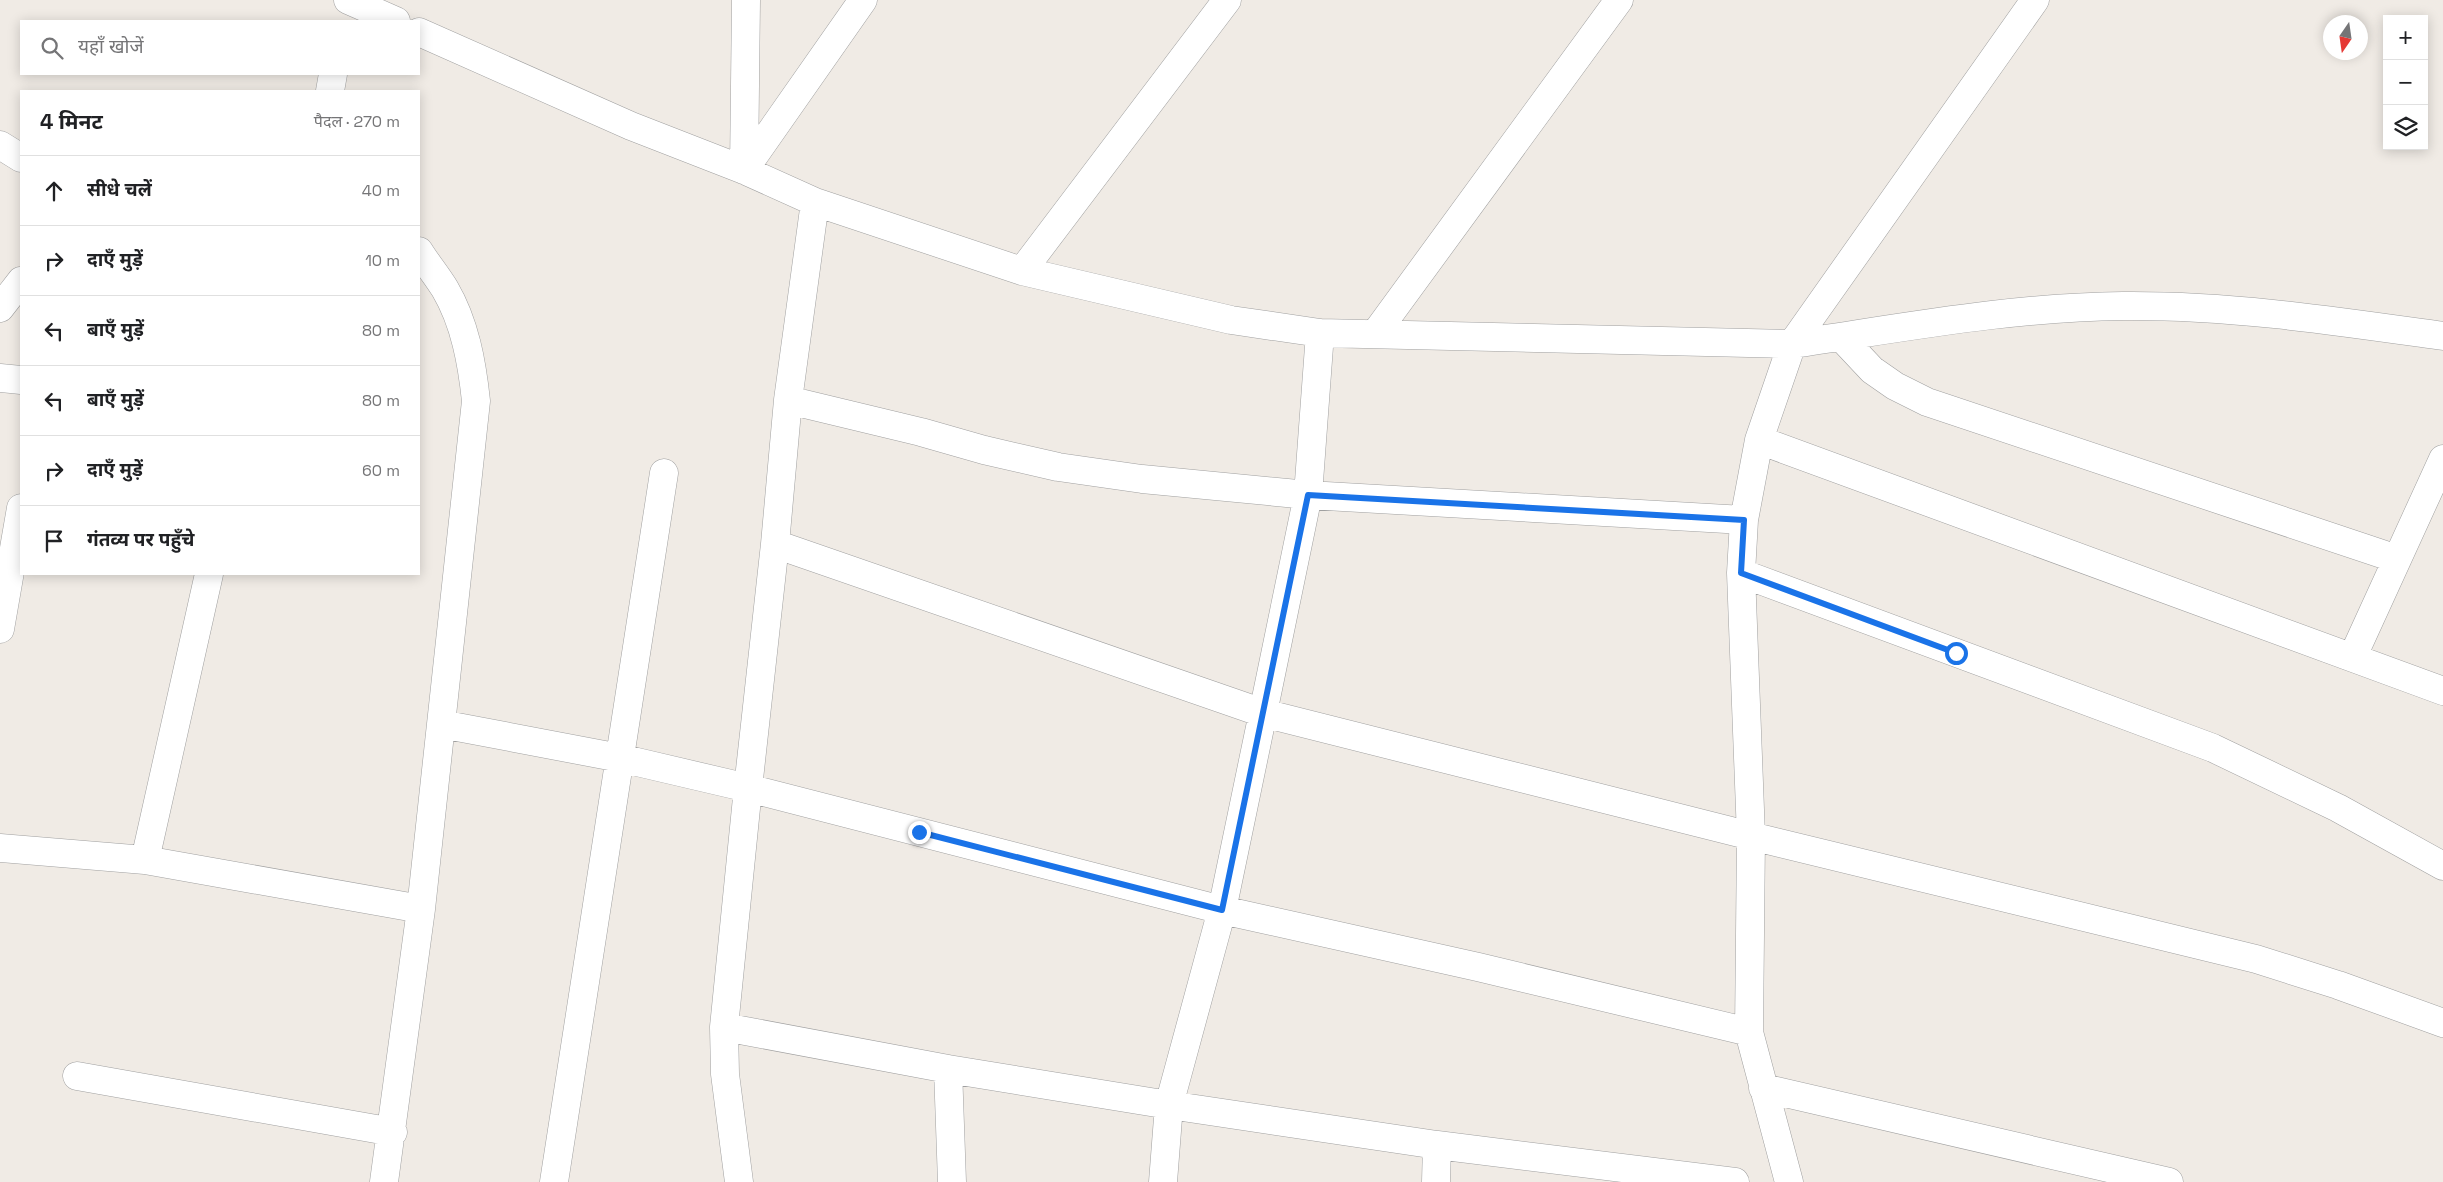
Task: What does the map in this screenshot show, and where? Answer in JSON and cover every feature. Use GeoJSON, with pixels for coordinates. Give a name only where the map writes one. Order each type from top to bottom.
{"type":"FeatureCollection","features":[{"type":"Feature","properties":{"kind":"street"},"geometry":{"type":"LineString","coordinates":[[342,20],[347,0],[394,20]]}},
{"type":"Feature","properties":{"kind":"street"},"geometry":{"type":"LineString","coordinates":[[744,170],[746,0]]}},
{"type":"Feature","properties":{"kind":"street"},"geometry":{"type":"LineString","coordinates":[[744,170],[863,0]]}},
{"type":"Feature","properties":{"kind":"street"},"geometry":{"type":"LineString","coordinates":[[1022,271],[1227,0]]}},
{"type":"Feature","properties":{"kind":"street"},"geometry":{"type":"LineString","coordinates":[[1375,334],[1619,0]]}},
{"type":"Feature","properties":{"kind":"street"},"geometry":{"type":"LineString","coordinates":[[1789,1182],[1749,1032],[1751,836],[1741,573],[1744,520],[1759,440],[1792,344],[2035,0]]}},
{"type":"Feature","properties":{"kind":"street"},"geometry":{"type":"LineString","coordinates":[[420,32],[631,126],[744,170],[815,202],[1022,271],[1231,320],[1320,333],[1792,344],[2027,311],[2122,306],[2201,308],[2279,314],[2443,336]]}},
{"type":"Feature","properties":{"kind":"street"},"geometry":{"type":"LineString","coordinates":[[330,90],[333,75]]}},
{"type":"Feature","properties":{"kind":"street"},"geometry":{"type":"LineString","coordinates":[[0,145],[20,157]]}},
{"type":"Feature","properties":{"kind":"street"},"geometry":{"type":"LineString","coordinates":[[739,1182],[725,1074],[724,1027],[775,544],[788,400],[815,202]]}},
{"type":"Feature","properties":{"kind":"street"},"geometry":{"type":"LineString","coordinates":[[384,1182],[393,1132],[421,909],[476,401],[472,362],[460,324],[446,291],[420,252]]}},
{"type":"Feature","properties":{"kind":"street"},"geometry":{"type":"LineString","coordinates":[[0,308],[20,282]]}},
{"type":"Feature","properties":{"kind":"street"},"geometry":{"type":"LineString","coordinates":[[1163,1182],[1169,1105],[1222,910],[1308,495],[1320,333]]}},
{"type":"Feature","properties":{"kind":"street"},"geometry":{"type":"LineString","coordinates":[[1841,337],[1872,370],[1895,386],[1927,402],[2397,559]]}},
{"type":"Feature","properties":{"kind":"street"},"geometry":{"type":"LineString","coordinates":[[0,378],[20,380]]}},
{"type":"Feature","properties":{"kind":"street"},"geometry":{"type":"LineString","coordinates":[[788,400],[1058,467],[1142,479],[1308,495],[1744,520]]}},
{"type":"Feature","properties":{"kind":"street"},"geometry":{"type":"LineString","coordinates":[[1759,440],[2353,656],[2443,691]]}},
{"type":"Feature","properties":{"kind":"street"},"geometry":{"type":"LineString","coordinates":[[2353,656],[2443,459]]}},
{"type":"Feature","properties":{"kind":"street"},"geometry":{"type":"LineString","coordinates":[[554,1182],[664,473]]}},
{"type":"Feature","properties":{"kind":"street"},"geometry":{"type":"LineString","coordinates":[[0,629],[20,514]]}},
{"type":"Feature","properties":{"kind":"street"},"geometry":{"type":"LineString","coordinates":[[775,544],[1263,713],[1751,836],[2256,959],[2338,985],[2443,1023]]}},
{"type":"Feature","properties":{"kind":"street"},"geometry":{"type":"LineString","coordinates":[[1741,573],[2213,748],[2329,804],[2443,866]]}},
{"type":"Feature","properties":{"kind":"street"},"geometry":{"type":"LineString","coordinates":[[146,860],[209,575]]}},
{"type":"Feature","properties":{"kind":"street"},"geometry":{"type":"LineString","coordinates":[[441,724],[620,758],[748,788],[1222,910],[1487,969],[1749,1032]]}},
{"type":"Feature","properties":{"kind":"street"},"geometry":{"type":"LineString","coordinates":[[0,848],[146,860],[421,909]]}},
{"type":"Feature","properties":{"kind":"street"},"geometry":{"type":"LineString","coordinates":[[724,1027],[948,1069],[1169,1105],[1438,1145],[1735,1182]]}},
{"type":"Feature","properties":{"kind":"street"},"geometry":{"type":"LineString","coordinates":[[948,1069],[952,1182]]}},
{"type":"Feature","properties":{"kind":"street"},"geometry":{"type":"LineString","coordinates":[[77,1076],[393,1132]]}},
{"type":"Feature","properties":{"kind":"street"},"geometry":{"type":"LineString","coordinates":[[1764,1088],[2169,1182]]}},
{"type":"Feature","properties":{"kind":"street"},"geometry":{"type":"LineString","coordinates":[[1436,1182],[1438,1145]]}},
{"type":"Feature","properties":{"kind":"route"},"geometry":{"type":"LineString","coordinates":[[919,832],[1222,910],[1308,495],[1744,520],[1741,573],[1956,653]]}}]}
